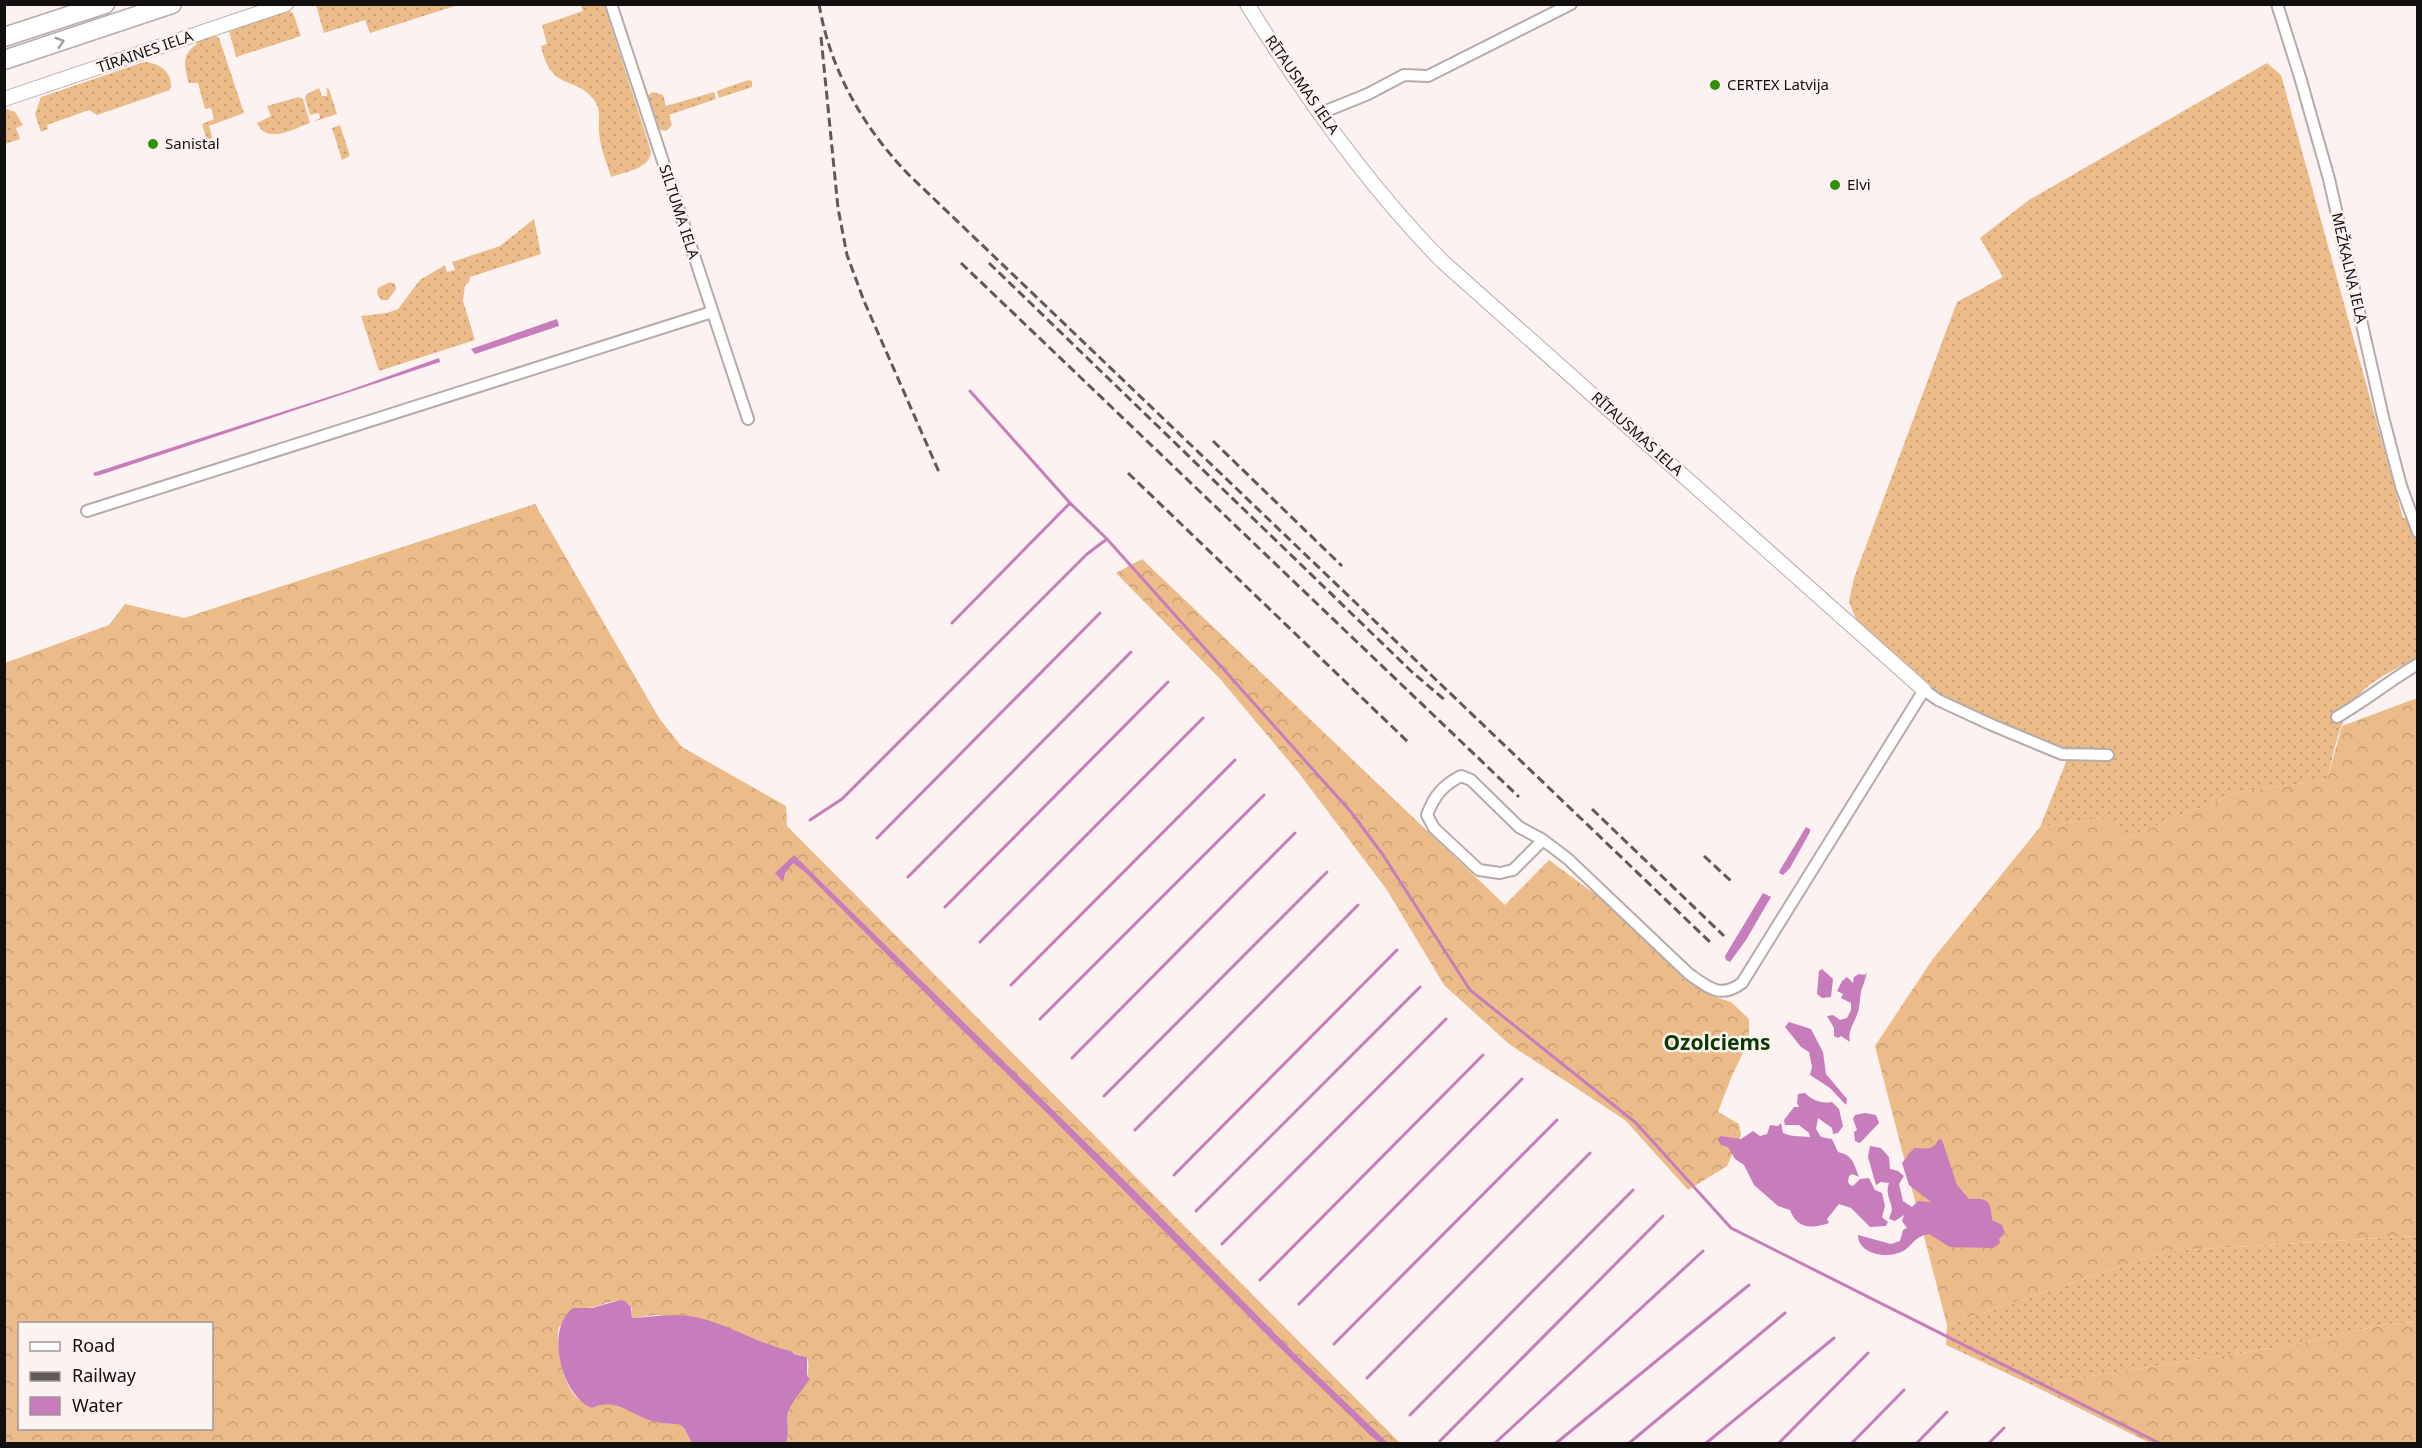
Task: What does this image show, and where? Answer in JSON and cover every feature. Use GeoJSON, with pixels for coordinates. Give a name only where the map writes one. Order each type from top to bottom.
{"type":"FeatureCollection","features":[{"type":"Feature","properties":{"kind":"highway"},"geometry":{"type":"LineString","coordinates":[[4,37],[105,4]]}},
{"type":"Feature","properties":{"kind":"highway"},"geometry":{"type":"LineString","coordinates":[[4,60],[172,4]]}},
{"type":"Feature","properties":{"kind":"street","name":"TĪRAINES IELA"},"geometry":{"type":"LineString","coordinates":[[4,99],[286,4]]}},
{"type":"Feature","properties":{"kind":"street","name":"SILTUMA IELA"},"geometry":{"type":"LineString","coordinates":[[611,4],[748,419]]}},
{"type":"Feature","properties":{"kind":"street","name":"RĪTAUSMAS IELA"},"geometry":{"type":"LineString","coordinates":[[1247,4],[1274,49],[1321,113],[1397,212],[1442,261],[1924,690],[1938,700],[2062,754],[2108,755]]}},
{"type":"Feature","properties":{"kind":"street"},"geometry":{"type":"LineString","coordinates":[[1321,113],[1368,94],[1404,75],[1428,76],[1570,4]]}},
{"type":"Feature","properties":{"kind":"street","name":"MEŽKALNA IELA"},"geometry":{"type":"LineString","coordinates":[[2277,4],[2329,179],[2383,417],[2401,486],[2418,532]]}},
{"type":"Feature","properties":{"kind":"street"},"geometry":{"type":"LineString","coordinates":[[87,511],[711,312]]}},
{"type":"Feature","properties":{"kind":"street"},"geometry":{"type":"LineString","coordinates":[[2337,717],[2362,703],[2389,681],[2418,664]]}},
{"type":"Feature","properties":{"kind":"street"},"geometry":{"type":"LineString","coordinates":[[1544,840],[1513,870],[1500,873],[1479,870],[1434,828],[1427,815],[1433,797],[1448,783],[1461,776],[1471,780],[1519,827],[1544,840],[1568,859],[1689,974],[1712,990],[1731,991],[1742,983],[1924,690]]}},
{"type":"Feature","properties":{"kind":"green space"},"geometry":{"type":"Polygon","coordinates":[[[316,4],[458,5],[370,33],[365,20],[324,33],[316,4]]]}},
{"type":"Feature","properties":{"kind":"green space"},"geometry":{"type":"Polygon","coordinates":[[[581,5],[604,5],[651,151],[647,162],[642,166],[611,177],[601,143],[599,112],[594,100],[587,92],[557,77],[551,71],[545,61],[541,46],[547,44],[542,25],[583,11],[581,5]]]}},
{"type":"Feature","properties":{"kind":"green space"},"geometry":{"type":"Polygon","coordinates":[[[289,11],[293,13],[301,36],[236,57],[229,30],[289,11]]]}},
{"type":"Feature","properties":{"kind":"green space"},"geometry":{"type":"Polygon","coordinates":[[[215,35],[219,38],[244,113],[209,126],[214,144],[211,145],[208,144],[202,124],[214,119],[211,108],[205,109],[198,83],[189,83],[185,61],[188,52],[197,44],[196,41],[215,35]]]}},
{"type":"Feature","properties":{"kind":"green space"},"geometry":{"type":"Polygon","coordinates":[[[144,62],[155,64],[168,74],[170,90],[97,115],[89,110],[47,125],[48,129],[41,132],[35,114],[41,97],[144,62]]]}},
{"type":"Feature","properties":{"kind":"green space"},"geometry":{"type":"Polygon","coordinates":[[[2267,63],[2281,75],[2403,518],[2417,518],[2417,657],[2377,680],[2357,698],[2344,719],[2327,780],[2239,792],[2124,839],[2102,818],[2040,827],[2066,762],[2063,747],[1977,715],[1932,689],[1856,619],[1849,602],[1854,578],[1957,302],[2003,277],[1980,238],[2029,200],[2267,63]]]}},
{"type":"Feature","properties":{"kind":"green space"},"geometry":{"type":"Polygon","coordinates":[[[748,80],[752,81],[752,87],[719,98],[717,91],[748,80]]]}},
{"type":"Feature","properties":{"kind":"green space"},"geometry":{"type":"Polygon","coordinates":[[[324,87],[329,89],[337,114],[313,122],[320,118],[319,113],[310,115],[305,98],[307,94],[319,88],[322,96],[327,96],[327,89],[324,87]]]}},
{"type":"Feature","properties":{"kind":"green space"},"geometry":{"type":"Polygon","coordinates":[[[653,92],[663,95],[666,106],[714,92],[716,99],[669,115],[672,125],[666,131],[660,130],[648,95],[653,92]]]}},
{"type":"Feature","properties":{"kind":"green space"},"geometry":{"type":"Polygon","coordinates":[[[299,97],[303,99],[310,123],[281,134],[261,130],[257,123],[271,116],[267,106],[299,97]]]}},
{"type":"Feature","properties":{"kind":"green space"},"geometry":{"type":"Polygon","coordinates":[[[4,108],[15,112],[23,125],[16,128],[20,139],[5,144],[4,108]]]}},
{"type":"Feature","properties":{"kind":"green space"},"geometry":{"type":"Polygon","coordinates":[[[340,125],[350,156],[342,160],[332,128],[340,125]]]}},
{"type":"Feature","properties":{"kind":"green space"},"geometry":{"type":"Polygon","coordinates":[[[534,219],[541,254],[470,277],[469,282],[465,285],[463,301],[475,340],[379,371],[361,316],[387,313],[398,309],[420,280],[445,265],[447,272],[455,270],[452,262],[500,246],[534,219]]]}},
{"type":"Feature","properties":{"kind":"green space"},"geometry":{"type":"Polygon","coordinates":[[[390,282],[395,284],[396,289],[388,300],[381,300],[377,294],[378,288],[390,282]]]}},
{"type":"Feature","properties":{"kind":"green space"},"geometry":{"type":"Polygon","coordinates":[[[535,504],[659,718],[682,747],[786,806],[787,826],[1400,1443],[786,1443],[790,1407],[808,1374],[807,1357],[781,1350],[711,1322],[656,1315],[632,1318],[632,1308],[626,1303],[615,1301],[582,1308],[559,1327],[558,1343],[561,1363],[571,1391],[592,1408],[603,1403],[611,1403],[667,1424],[679,1424],[684,1428],[692,1443],[5,1444],[5,663],[109,625],[125,604],[184,618],[535,504]]]}},
{"type":"Feature","properties":{"kind":"green space"},"geometry":{"type":"Polygon","coordinates":[[[1142,559],[1505,905],[1549,860],[1599,897],[1715,997],[1731,1002],[1749,1019],[1749,1040],[1718,1112],[1739,1124],[1741,1135],[1727,1166],[1688,1190],[1625,1120],[1509,1044],[1444,985],[1387,890],[1298,772],[1221,680],[1116,573],[1142,559]]]}},
{"type":"Feature","properties":{"kind":"green space"},"geometry":{"type":"Polygon","coordinates":[[[2417,698],[2417,1236],[2167,1251],[1947,1325],[1875,1046],[1932,960],[2040,827],[2102,818],[2124,839],[2239,792],[2327,780],[2342,726],[2417,698]]]}},
{"type":"Feature","properties":{"kind":"green space"},"geometry":{"type":"Polygon","coordinates":[[[2417,1236],[2417,1322],[2386,1324],[2293,1345],[2032,1385],[1946,1345],[1947,1325],[2167,1251],[2417,1236]]]}},
{"type":"Feature","properties":{"kind":"green space"},"geometry":{"type":"Polygon","coordinates":[[[2417,1322],[2417,1443],[2150,1443],[2032,1385],[2293,1345],[2386,1324],[2417,1322]]]}},
{"type":"Feature","properties":{"kind":"water"},"geometry":{"type":"Polygon","coordinates":[[[557,319],[559,326],[475,354],[471,349],[557,319]]]}},
{"type":"Feature","properties":{"kind":"water"},"geometry":{"type":"Polygon","coordinates":[[[439,358],[440,362],[100,475],[95,476],[93,473],[350,390],[439,358]]]}},
{"type":"Feature","properties":{"kind":"water"},"geometry":{"type":"Polygon","coordinates":[[[1806,827],[1810,829],[1810,832],[1790,868],[1783,875],[1779,873],[1780,870],[1806,827]]]}},
{"type":"Feature","properties":{"kind":"water"},"geometry":{"type":"Polygon","coordinates":[[[794,855],[1133,1189],[1293,1352],[1388,1443],[1380,1443],[1371,1436],[1275,1343],[805,872],[793,863],[785,873],[783,882],[775,873],[794,855]]]}},
{"type":"Feature","properties":{"kind":"water"},"geometry":{"type":"Polygon","coordinates":[[[1763,893],[1771,897],[1746,940],[1730,962],[1726,960],[1725,956],[1763,893]]]}},
{"type":"Feature","properties":{"kind":"water"},"geometry":{"type":"Polygon","coordinates":[[[1822,969],[1833,979],[1831,997],[1822,998],[1817,994],[1819,971],[1822,969]]]}},
{"type":"Feature","properties":{"kind":"water"},"geometry":{"type":"Polygon","coordinates":[[[1867,972],[1861,990],[1858,1012],[1850,1030],[1850,1042],[1841,1036],[1838,1038],[1834,1036],[1834,1028],[1827,1016],[1833,1015],[1840,1020],[1847,1018],[1851,1010],[1851,1003],[1841,998],[1843,994],[1837,991],[1847,977],[1853,983],[1854,977],[1859,974],[1865,975],[1867,972]]]}},
{"type":"Feature","properties":{"kind":"water"},"geometry":{"type":"Polygon","coordinates":[[[1789,1022],[1811,1029],[1823,1052],[1826,1074],[1847,1099],[1846,1105],[1830,1088],[1810,1075],[1812,1067],[1809,1052],[1801,1047],[1785,1027],[1789,1022]]]}},
{"type":"Feature","properties":{"kind":"water"},"geometry":{"type":"Polygon","coordinates":[[[1805,1093],[1817,1101],[1832,1102],[1839,1109],[1843,1126],[1838,1133],[1833,1134],[1832,1128],[1818,1118],[1816,1129],[1821,1137],[1832,1139],[1838,1152],[1847,1155],[1852,1161],[1859,1177],[1852,1174],[1849,1176],[1850,1185],[1853,1186],[1860,1179],[1869,1178],[1875,1190],[1882,1193],[1885,1206],[1882,1217],[1888,1222],[1886,1226],[1870,1227],[1851,1208],[1839,1204],[1827,1219],[1829,1223],[1811,1227],[1801,1224],[1790,1210],[1778,1206],[1754,1185],[1744,1165],[1735,1159],[1728,1147],[1721,1145],[1718,1140],[1720,1136],[1741,1139],[1753,1131],[1760,1136],[1767,1134],[1770,1125],[1778,1126],[1781,1123],[1783,1133],[1810,1137],[1809,1133],[1799,1125],[1785,1125],[1784,1120],[1794,1107],[1799,1107],[1798,1094],[1805,1093]]]}},
{"type":"Feature","properties":{"kind":"water"},"geometry":{"type":"Polygon","coordinates":[[[1865,1113],[1876,1115],[1879,1123],[1860,1143],[1855,1141],[1854,1132],[1857,1130],[1853,1119],[1855,1115],[1865,1113]]]}},
{"type":"Feature","properties":{"kind":"water"},"geometry":{"type":"Polygon","coordinates":[[[1939,1139],[1942,1140],[1957,1185],[1969,1199],[1980,1199],[1987,1202],[1991,1208],[1992,1220],[2002,1225],[2005,1233],[1999,1239],[2000,1243],[1993,1248],[1950,1247],[1929,1234],[1919,1237],[1905,1250],[1895,1254],[1881,1255],[1868,1251],[1859,1241],[1858,1235],[1891,1244],[1900,1241],[1903,1230],[1907,1228],[1902,1221],[1904,1215],[1895,1221],[1889,1219],[1892,1210],[1888,1194],[1889,1183],[1881,1182],[1876,1185],[1868,1157],[1870,1146],[1881,1148],[1889,1157],[1890,1169],[1904,1176],[1899,1184],[1903,1201],[1912,1207],[1918,1201],[1931,1202],[1909,1185],[1902,1163],[1914,1148],[1931,1148],[1939,1139]]]}},
{"type":"Feature","properties":{"kind":"water"},"geometry":{"type":"Polygon","coordinates":[[[620,1300],[625,1301],[631,1307],[632,1318],[689,1316],[728,1327],[778,1348],[807,1357],[807,1376],[810,1379],[788,1413],[786,1443],[692,1443],[684,1428],[679,1424],[650,1420],[614,1405],[607,1404],[592,1408],[581,1401],[572,1391],[560,1362],[558,1346],[564,1318],[573,1308],[592,1308],[620,1300]]]}},
{"type":"Feature","properties":{"kind":"waterway"},"geometry":{"type":"LineString","coordinates":[[970,391],[1070,503],[1107,539],[1351,812],[1383,855],[1470,990],[1636,1123],[1731,1228],[2161,1444]]}},
{"type":"Feature","properties":{"kind":"waterway"},"geometry":{"type":"LineString","coordinates":[[952,623],[1070,503]]}},
{"type":"Feature","properties":{"kind":"waterway"},"geometry":{"type":"LineString","coordinates":[[810,820],[842,799],[1087,554],[1107,539]]}},
{"type":"Feature","properties":{"kind":"waterway"},"geometry":{"type":"LineString","coordinates":[[877,838],[1100,613]]}},
{"type":"Feature","properties":{"kind":"waterway"},"geometry":{"type":"LineString","coordinates":[[908,877],[1131,652]]}},
{"type":"Feature","properties":{"kind":"waterway"},"geometry":{"type":"LineString","coordinates":[[945,907],[1168,682]]}},
{"type":"Feature","properties":{"kind":"waterway"},"geometry":{"type":"LineString","coordinates":[[980,942],[1203,718]]}},
{"type":"Feature","properties":{"kind":"waterway"},"geometry":{"type":"LineString","coordinates":[[1011,985],[1235,760]]}},
{"type":"Feature","properties":{"kind":"waterway"},"geometry":{"type":"LineString","coordinates":[[1040,1019],[1264,795]]}},
{"type":"Feature","properties":{"kind":"waterway"},"geometry":{"type":"LineString","coordinates":[[1072,1058],[1295,833]]}},
{"type":"Feature","properties":{"kind":"waterway"},"geometry":{"type":"LineString","coordinates":[[1104,1096],[1327,872]]}},
{"type":"Feature","properties":{"kind":"waterway"},"geometry":{"type":"LineString","coordinates":[[1135,1130],[1358,905]]}},
{"type":"Feature","properties":{"kind":"waterway"},"geometry":{"type":"LineString","coordinates":[[1174,1175],[1397,950]]}},
{"type":"Feature","properties":{"kind":"waterway"},"geometry":{"type":"LineString","coordinates":[[1196,1211],[1420,987]]}},
{"type":"Feature","properties":{"kind":"waterway"},"geometry":{"type":"LineString","coordinates":[[1222,1244],[1446,1019]]}},
{"type":"Feature","properties":{"kind":"waterway"},"geometry":{"type":"LineString","coordinates":[[1260,1280],[1483,1055]]}},
{"type":"Feature","properties":{"kind":"waterway"},"geometry":{"type":"LineString","coordinates":[[1299,1304],[1522,1079]]}},
{"type":"Feature","properties":{"kind":"waterway"},"geometry":{"type":"LineString","coordinates":[[1334,1344],[1557,1120]]}},
{"type":"Feature","properties":{"kind":"waterway"},"geometry":{"type":"LineString","coordinates":[[1367,1378],[1590,1153]]}},
{"type":"Feature","properties":{"kind":"waterway"},"geometry":{"type":"LineString","coordinates":[[1410,1415],[1633,1190]]}},
{"type":"Feature","properties":{"kind":"waterway"},"geometry":{"type":"LineString","coordinates":[[1440,1441],[1663,1216]]}},
{"type":"Feature","properties":{"kind":"waterway"},"geometry":{"type":"LineString","coordinates":[[1494,1444],[1703,1251]]}},
{"type":"Feature","properties":{"kind":"waterway"},"geometry":{"type":"LineString","coordinates":[[1555,1444],[1749,1285]]}},
{"type":"Feature","properties":{"kind":"waterway"},"geometry":{"type":"LineString","coordinates":[[1628,1444],[1785,1313]]}},
{"type":"Feature","properties":{"kind":"waterway"},"geometry":{"type":"LineString","coordinates":[[1705,1444],[1834,1338]]}},
{"type":"Feature","properties":{"kind":"waterway"},"geometry":{"type":"LineString","coordinates":[[1778,1444],[1868,1353]]}},
{"type":"Feature","properties":{"kind":"waterway"},"geometry":{"type":"LineString","coordinates":[[1851,1444],[1904,1390]]}},
{"type":"Feature","properties":{"kind":"waterway"},"geometry":{"type":"LineString","coordinates":[[1916,1444],[1947,1412]]}},
{"type":"Feature","properties":{"kind":"waterway"},"geometry":{"type":"LineString","coordinates":[[1988,1444],[2004,1428]]}},
{"type":"Feature","properties":{"kind":"railway"},"geometry":{"type":"LineString","coordinates":[[819,4],[831,52],[851,96],[877,137],[908,174],[1713,945]]}},
{"type":"Feature","properties":{"kind":"railway"},"geometry":{"type":"LineString","coordinates":[[821,37],[838,208],[847,255],[864,301],[939,472]]}},
{"type":"Feature","properties":{"kind":"railway"},"geometry":{"type":"LineString","coordinates":[[961,263],[1519,797]]}},
{"type":"Feature","properties":{"kind":"railway"},"geometry":{"type":"LineString","coordinates":[[989,263],[1412,672],[1446,701]]}},
{"type":"Feature","properties":{"kind":"railway"},"geometry":{"type":"LineString","coordinates":[[1213,441],[1342,566]]}},
{"type":"Feature","properties":{"kind":"railway"},"geometry":{"type":"LineString","coordinates":[[1128,473],[1408,742]]}},
{"type":"Feature","properties":{"kind":"railway"},"geometry":{"type":"LineString","coordinates":[[1592,809],[1724,936]]}},
{"type":"Feature","properties":{"kind":"railway"},"geometry":{"type":"LineString","coordinates":[[1704,856],[1731,881]]}},
{"type":"Feature","properties":{"kind":"place","name":"CERTEX Latvija"},"geometry":{"type":"Point","coordinates":[1715,85]}},
{"type":"Feature","properties":{"kind":"place","name":"Sanistal"},"geometry":{"type":"Point","coordinates":[153,144]}},
{"type":"Feature","properties":{"kind":"place","name":"Elvi"},"geometry":{"type":"Point","coordinates":[1835,185]}},
{"type":"Feature","properties":{"kind":"district","name":"Ozolciems"},"geometry":{"type":"Point","coordinates":[1717,1043]}}]}
